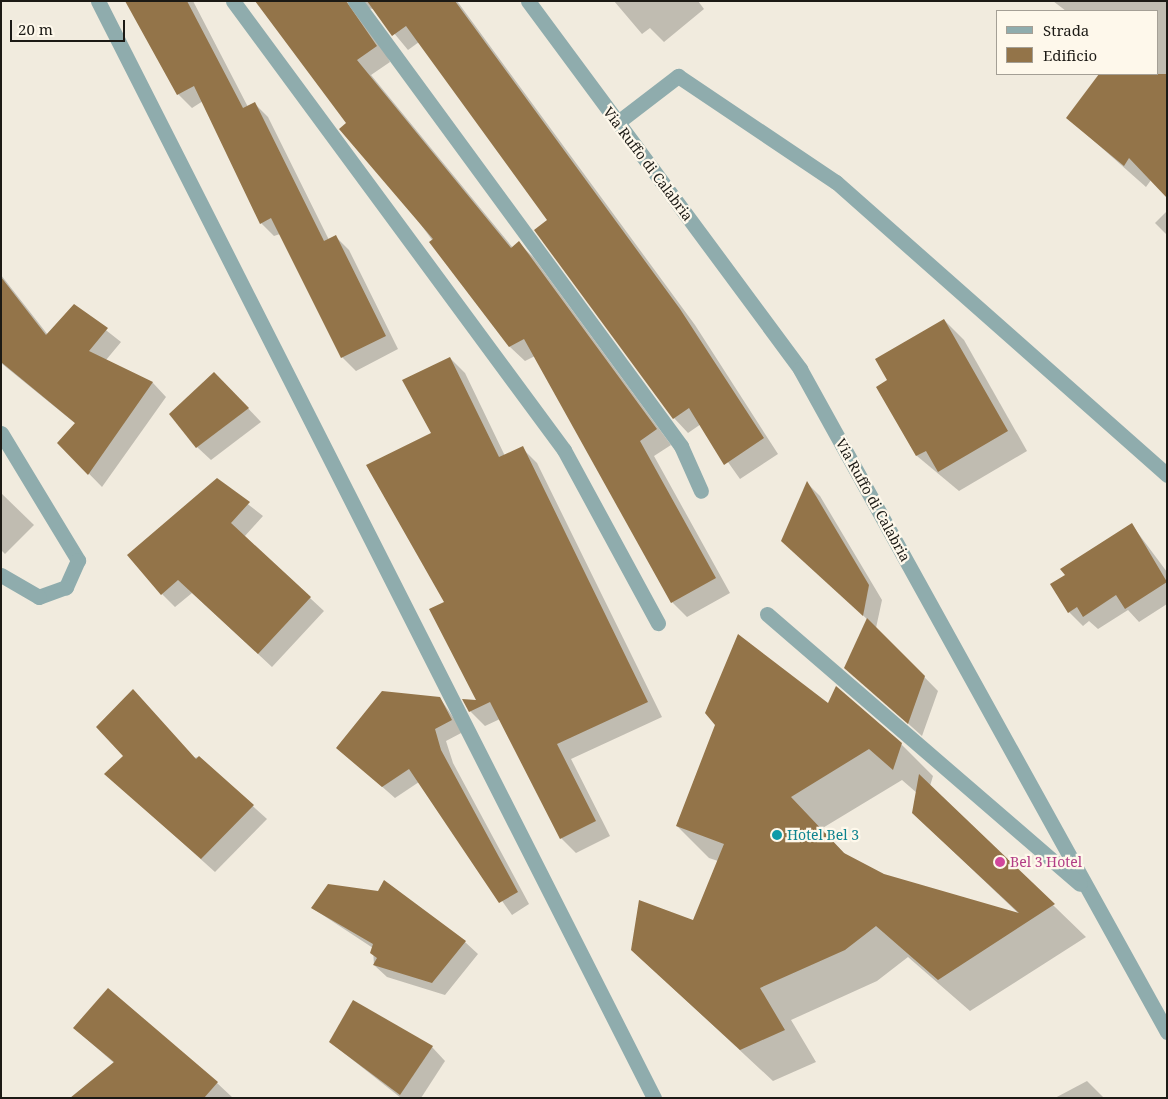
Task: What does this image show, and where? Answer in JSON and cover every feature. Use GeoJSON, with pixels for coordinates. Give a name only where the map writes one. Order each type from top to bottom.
{"type":"FeatureCollection","features":[{"type":"Feature","properties":{"kind":"street"},"geometry":{"type":"LineString","coordinates":[[98,1],[654,1098]]}},
{"type":"Feature","properties":{"kind":"street"},"geometry":{"type":"LineString","coordinates":[[233,1],[564,450],[658,623]]}},
{"type":"Feature","properties":{"kind":"street"},"geometry":{"type":"LineString","coordinates":[[355,1],[681,446],[701,491]]}},
{"type":"Feature","properties":{"kind":"street","name":"Via Ruffo di Calabria"},"geometry":{"type":"LineString","coordinates":[[528,1],[800,369],[1167,1032]]}},
{"type":"Feature","properties":{"kind":"street"},"geometry":{"type":"LineString","coordinates":[[618,122],[678,76],[836,182],[1167,475]]}},
{"type":"Feature","properties":{"kind":"street"},"geometry":{"type":"LineString","coordinates":[[1,433],[78,560],[66,587],[39,597],[1,575]]}},
{"type":"Feature","properties":{"kind":"street"},"geometry":{"type":"LineString","coordinates":[[767,614],[1089,891]]}},
{"type":"Feature","properties":{"kind":"building"},"geometry":{"type":"Polygon","coordinates":[[[125,1],[187,1],[243,108],[255,102],[324,241],[336,235],[386,336],[341,358],[271,218],[260,224],[194,86],[177,95],[125,1]]]}},
{"type":"Feature","properties":{"kind":"building"},"geometry":{"type":"Polygon","coordinates":[[[255,1],[346,1],[377,46],[357,60],[511,248],[519,241],[657,429],[640,441],[716,578],[671,603],[524,339],[509,347],[429,242],[433,239],[339,129],[346,123],[255,1]]]}},
{"type":"Feature","properties":{"kind":"building"},"geometry":{"type":"Polygon","coordinates":[[[367,1],[455,1],[680,309],[764,438],[724,465],[689,408],[673,419],[534,230],[547,220],[406,26],[392,36],[367,1]]]}},
{"type":"Feature","properties":{"kind":"building"},"geometry":{"type":"Polygon","coordinates":[[[1167,74],[1167,198],[1129,158],[1124,166],[1066,118],[1098,75],[1167,74]]]}},
{"type":"Feature","properties":{"kind":"building"},"geometry":{"type":"Polygon","coordinates":[[[1,277],[46,335],[74,304],[108,328],[89,351],[153,382],[88,475],[57,443],[75,423],[1,362],[1,277]]]}},
{"type":"Feature","properties":{"kind":"building"},"geometry":{"type":"Polygon","coordinates":[[[944,319],[1008,431],[938,472],[926,451],[916,456],[876,387],[887,380],[875,359],[944,319]]]}},
{"type":"Feature","properties":{"kind":"building"},"geometry":{"type":"Polygon","coordinates":[[[450,357],[499,457],[523,446],[648,702],[557,744],[596,821],[560,839],[490,702],[469,712],[462,699],[476,700],[429,609],[444,602],[366,465],[431,433],[402,380],[450,357]]]}},
{"type":"Feature","properties":{"kind":"building"},"geometry":{"type":"Polygon","coordinates":[[[214,372],[249,408],[196,448],[169,414],[214,372]]]}},
{"type":"Feature","properties":{"kind":"building"},"geometry":{"type":"Polygon","coordinates":[[[217,478],[250,502],[231,523],[311,597],[258,654],[178,580],[161,595],[127,555],[217,478]]]}},
{"type":"Feature","properties":{"kind":"building"},"geometry":{"type":"Polygon","coordinates":[[[807,481],[869,585],[863,616],[781,541],[807,481]]]}},
{"type":"Feature","properties":{"kind":"building"},"geometry":{"type":"Polygon","coordinates":[[[1132,523],[1167,582],[1125,609],[1116,595],[1083,617],[1077,607],[1068,613],[1050,584],[1065,575],[1060,569],[1132,523]]]}},
{"type":"Feature","properties":{"kind":"building"},"geometry":{"type":"Polygon","coordinates":[[[867,618],[925,676],[908,724],[844,668],[867,618]]]}},
{"type":"Feature","properties":{"kind":"building","name":"Hotel Bel 3"},"geometry":{"type":"Polygon","coordinates":[[[738,634],[828,703],[836,686],[902,743],[893,770],[869,749],[791,797],[844,853],[884,874],[1019,913],[912,813],[919,774],[1055,904],[938,980],[876,926],[845,950],[760,988],[785,1030],[740,1050],[631,950],[639,900],[693,920],[724,844],[676,826],[715,725],[705,713],[738,634]]]}},
{"type":"Feature","properties":{"kind":"building"},"geometry":{"type":"Polygon","coordinates":[[[133,689],[196,759],[199,756],[254,805],[201,859],[104,774],[123,756],[96,727],[133,689]]]}},
{"type":"Feature","properties":{"kind":"building"},"geometry":{"type":"Polygon","coordinates":[[[382,691],[440,697],[452,720],[435,729],[441,750],[518,892],[499,903],[409,769],[382,787],[336,748],[382,691]]]}},
{"type":"Feature","properties":{"kind":"building"},"geometry":{"type":"Polygon","coordinates":[[[384,880],[466,941],[432,983],[373,965],[377,958],[370,953],[373,944],[311,908],[328,884],[378,891],[384,880]]]}},
{"type":"Feature","properties":{"kind":"building"},"geometry":{"type":"Polygon","coordinates":[[[108,988],[218,1082],[204,1098],[70,1098],[114,1062],[73,1028],[108,988]]]}},
{"type":"Feature","properties":{"kind":"building"},"geometry":{"type":"Polygon","coordinates":[[[353,1000],[433,1046],[400,1095],[329,1042],[353,1000]]]}},
{"type":"Feature","properties":{"kind":"place","name":"Hotel Bel 3"},"geometry":{"type":"Point","coordinates":[777,835]}},
{"type":"Feature","properties":{"kind":"place","name":"Bel 3 Hotel"},"geometry":{"type":"Point","coordinates":[1000,862]}}]}
